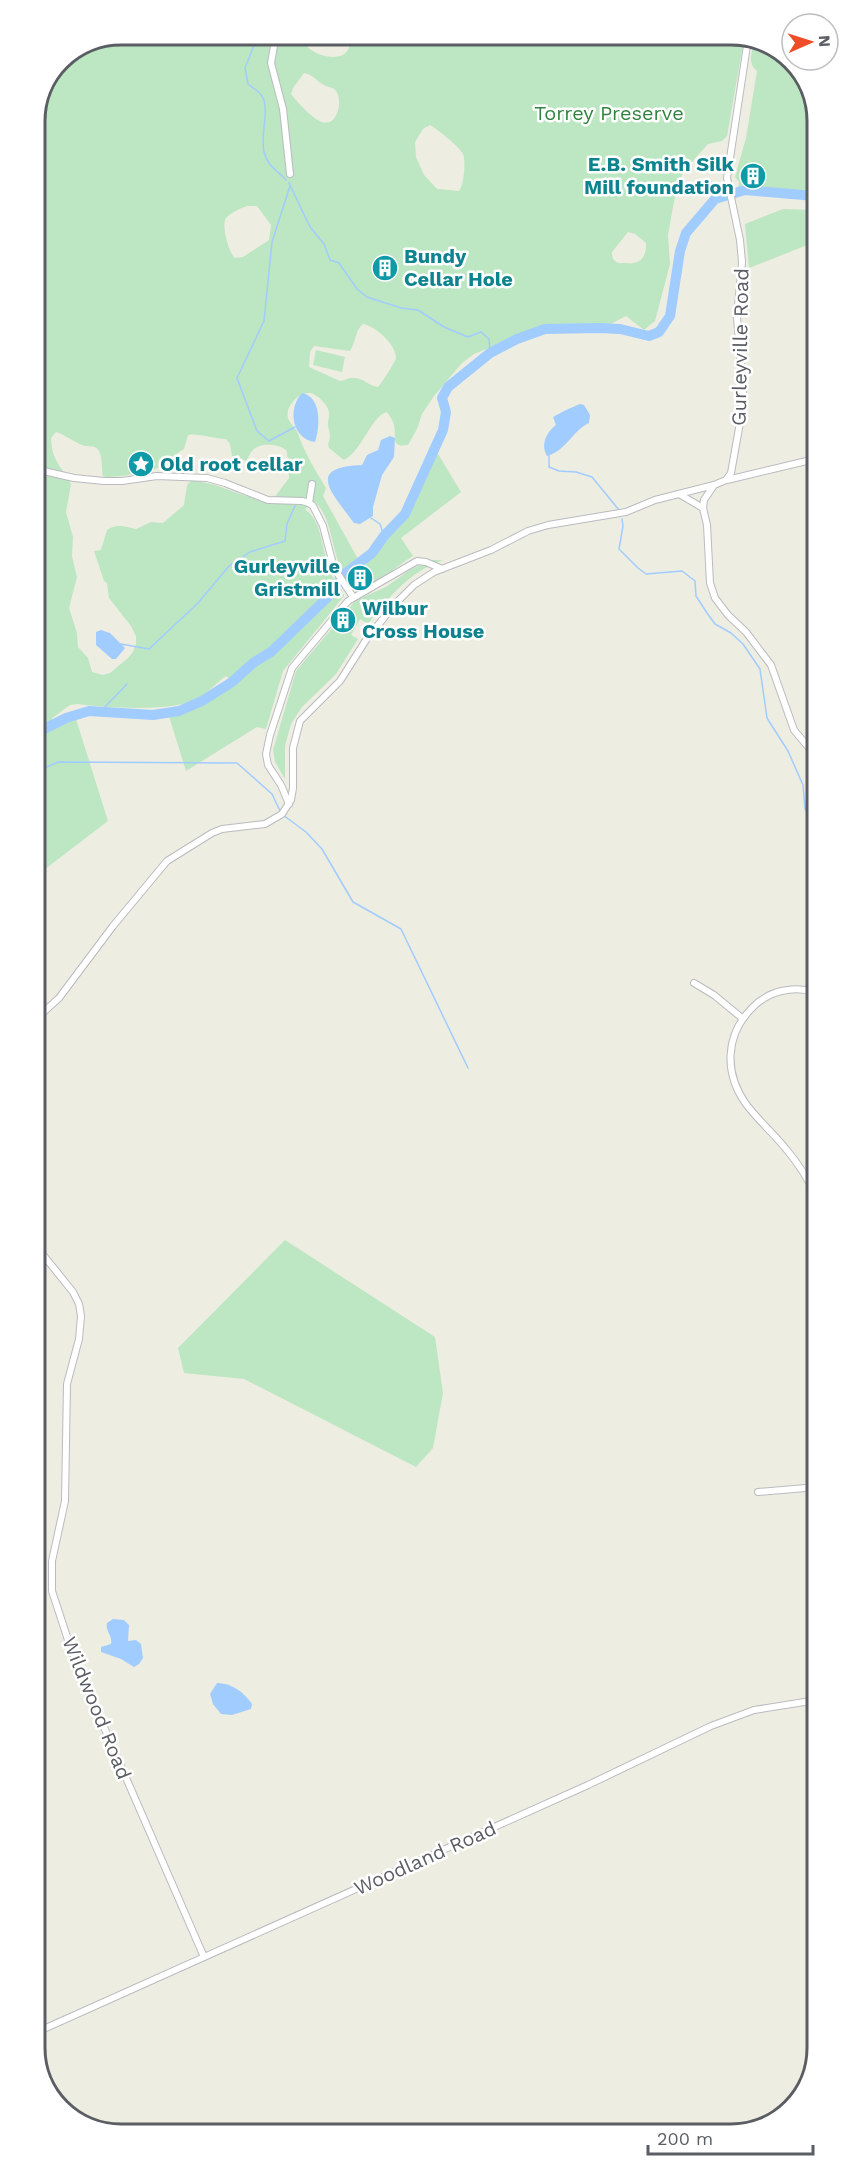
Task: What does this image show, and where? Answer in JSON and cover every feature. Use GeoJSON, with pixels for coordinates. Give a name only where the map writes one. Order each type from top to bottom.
{"type":"FeatureCollection","features":[{"type":"Feature","properties":{"kind":"street"},"geometry":{"type":"LineString","coordinates":[[274,45],[272,63],[283,109],[290,174]]}},
{"type":"Feature","properties":{"kind":"street","name":"Gurleyville Road"},"geometry":{"type":"LineString","coordinates":[[726,480],[733,465],[741,417],[743,384],[737,317],[742,258],[728,191],[727,169],[747,46]]}},
{"type":"Feature","properties":{"kind":"street"},"geometry":{"type":"LineString","coordinates":[[45,1011],[59,998],[167,861],[201,838],[222,829],[265,824],[282,814],[289,804],[293,788],[294,739],[300,721],[340,681],[366,640],[395,604],[414,585],[442,568],[491,550],[528,531],[548,525],[626,512],[656,500],[726,480],[807,461]]}},
{"type":"Feature","properties":{"kind":"street"},"geometry":{"type":"LineString","coordinates":[[45,471],[74,478],[104,481],[158,476],[207,478],[268,500],[309,503],[313,506],[323,526],[334,568],[353,597]]}},
{"type":"Feature","properties":{"kind":"street"},"geometry":{"type":"LineString","coordinates":[[309,503],[312,484]]}},
{"type":"Feature","properties":{"kind":"street"},"geometry":{"type":"LineString","coordinates":[[714,485],[704,500],[703,508],[708,536],[708,572],[715,598],[728,615],[746,632],[771,665],[794,730],[807,745]]}},
{"type":"Feature","properties":{"kind":"street"},"geometry":{"type":"LineString","coordinates":[[679,494],[703,508]]}},
{"type":"Feature","properties":{"kind":"street"},"geometry":{"type":"LineString","coordinates":[[289,804],[267,762],[266,754],[292,668],[341,608],[353,597],[417,561],[442,568]]}},
{"type":"Feature","properties":{"kind":"street"},"geometry":{"type":"LineString","coordinates":[[694,983],[714,995],[742,1018]]}},
{"type":"Feature","properties":{"kind":"street"},"geometry":{"type":"LineString","coordinates":[[807,991],[786,989],[772,993],[758,1002],[742,1018],[733,1036],[729,1058],[735,1084],[747,1104],[786,1149],[807,1179]]}},
{"type":"Feature","properties":{"kind":"street","name":"Wildwood Road"},"geometry":{"type":"LineString","coordinates":[[45,1257],[73,1292],[79,1304],[81,1316],[79,1339],[67,1384],[65,1501],[52,1561],[52,1591],[71,1649],[204,1957]]}},
{"type":"Feature","properties":{"kind":"street"},"geometry":{"type":"LineString","coordinates":[[758,1492],[807,1488]]}},
{"type":"Feature","properties":{"kind":"street","name":"Woodland Road"},"geometry":{"type":"LineString","coordinates":[[45,2029],[588,1785],[711,1726],[754,1710],[807,1702]]}},
{"type":"Feature","properties":{"kind":"green space","name":"Torrey Preserve"},"geometry":{"type":"Polygon","coordinates":[[[121,45],[306,45],[320,55],[330,57],[346,53],[349,45],[743,46],[727,136],[722,141],[708,144],[683,172],[675,196],[668,235],[670,264],[655,321],[644,330],[626,316],[607,326],[548,324],[474,354],[462,363],[434,396],[422,414],[408,445],[396,443],[394,423],[387,412],[376,420],[356,449],[344,460],[329,448],[329,414],[324,403],[316,395],[305,393],[290,405],[288,418],[326,488],[323,496],[358,559],[382,545],[395,529],[421,479],[432,444],[461,492],[401,538],[413,556],[384,577],[359,587],[352,586],[339,565],[322,510],[315,502],[305,509],[316,522],[330,571],[344,596],[283,671],[266,729],[257,727],[186,771],[168,713],[193,704],[231,680],[226,676],[201,697],[186,703],[139,708],[78,704],[70,705],[51,719],[76,719],[108,821],[45,869],[45,116],[51,92],[67,67],[92,51],[106,46],[121,45]],[[304,73],[291,94],[314,117],[322,122],[332,121],[339,106],[336,91],[304,73]],[[430,125],[423,129],[415,142],[416,157],[424,175],[437,189],[459,191],[464,167],[463,154],[448,138],[430,125]],[[247,206],[228,216],[225,222],[226,239],[235,258],[243,257],[269,240],[271,225],[257,206],[247,206]],[[628,232],[612,252],[612,257],[617,263],[638,262],[645,253],[646,243],[635,234],[628,232]],[[363,324],[358,329],[350,351],[314,346],[310,352],[309,367],[340,381],[357,378],[378,387],[396,358],[395,353],[384,336],[363,324]],[[56,432],[51,438],[55,458],[71,484],[66,512],[73,537],[72,556],[77,577],[69,608],[77,633],[78,647],[88,658],[92,672],[103,675],[110,673],[128,658],[136,644],[136,636],[131,626],[109,598],[107,583],[104,581],[94,551],[101,550],[107,530],[118,526],[136,529],[151,522],[163,523],[184,505],[187,485],[192,480],[246,496],[274,498],[289,478],[287,451],[280,447],[261,445],[253,450],[246,461],[232,456],[230,444],[226,439],[188,435],[184,449],[160,467],[107,477],[103,476],[100,454],[96,448],[82,445],[56,432]]]}},
{"type":"Feature","properties":{"kind":"green space"},"geometry":{"type":"Polygon","coordinates":[[[752,48],[769,55],[780,63],[780,72],[789,72],[799,87],[807,121],[807,194],[750,186],[738,191],[739,182],[735,177],[746,138],[757,71],[751,61],[752,48]]]}},
{"type":"Feature","properties":{"kind":"green space"},"geometry":{"type":"Polygon","coordinates":[[[783,209],[807,210],[807,245],[749,268],[745,224],[783,209]]]}},
{"type":"Feature","properties":{"kind":"green space"},"geometry":{"type":"Polygon","coordinates":[[[316,350],[345,357],[342,372],[313,365],[316,350]]]}},
{"type":"Feature","properties":{"kind":"green space"},"geometry":{"type":"Polygon","coordinates":[[[430,560],[443,560],[410,578],[392,595],[368,624],[360,619],[351,635],[358,639],[336,674],[302,707],[291,724],[285,746],[285,779],[275,762],[273,750],[296,671],[356,600],[386,587],[411,569],[430,560]]]}},
{"type":"Feature","properties":{"kind":"green space"},"geometry":{"type":"Polygon","coordinates":[[[285,1240],[435,1337],[443,1393],[433,1448],[416,1467],[244,1379],[184,1373],[178,1348],[285,1240]]]}},
{"type":"Feature","properties":{"kind":"water"},"geometry":{"type":"Polygon","coordinates":[[[302,393],[313,400],[318,413],[315,442],[301,435],[294,422],[294,407],[302,393]]]}},
{"type":"Feature","properties":{"kind":"water"},"geometry":{"type":"Polygon","coordinates":[[[580,404],[584,405],[590,415],[589,423],[560,449],[547,456],[544,443],[547,435],[556,425],[553,417],[580,404]]]}},
{"type":"Feature","properties":{"kind":"water"},"geometry":{"type":"Polygon","coordinates":[[[390,436],[395,438],[394,457],[382,475],[373,507],[373,516],[360,524],[354,523],[332,492],[328,484],[328,477],[333,471],[344,467],[362,465],[367,455],[378,450],[381,440],[390,436]]]}},
{"type":"Feature","properties":{"kind":"water"},"geometry":{"type":"Polygon","coordinates":[[[101,630],[110,633],[125,648],[116,659],[112,659],[96,645],[96,632],[101,630]]]}},
{"type":"Feature","properties":{"kind":"water"},"geometry":{"type":"Polygon","coordinates":[[[113,1619],[124,1620],[129,1625],[128,1641],[136,1640],[141,1644],[143,1658],[134,1667],[121,1659],[101,1652],[101,1647],[111,1644],[107,1623],[113,1619]]]}},
{"type":"Feature","properties":{"kind":"water"},"geometry":{"type":"Polygon","coordinates":[[[217,1683],[232,1686],[241,1692],[252,1704],[251,1709],[232,1715],[221,1714],[213,1704],[210,1694],[217,1683]]]}},
{"type":"Feature","properties":{"kind":"waterway"},"geometry":{"type":"LineString","coordinates":[[254,45],[245,68],[248,84],[262,96],[264,101],[265,157],[286,180]]}},
{"type":"Feature","properties":{"kind":"waterway"},"geometry":{"type":"LineString","coordinates":[[289,183],[310,227],[324,244],[330,260],[339,263],[357,289],[367,297],[401,308],[418,310],[444,327],[468,337],[481,332],[489,339],[490,352],[470,368]]}},
{"type":"Feature","properties":{"kind":"waterway"},"geometry":{"type":"LineString","coordinates":[[290,186],[272,242],[264,321],[237,378],[257,431],[269,441],[295,427]]}},
{"type":"Feature","properties":{"kind":"waterway"},"geometry":{"type":"LineString","coordinates":[[45,728],[66,718],[89,711],[153,715],[179,711],[202,701],[232,682],[253,663],[271,652],[331,594],[342,576],[372,553],[384,536],[405,514],[443,430],[446,412],[442,398],[448,387],[490,353],[517,339],[545,329],[620,329],[649,336],[659,332],[670,316],[680,251],[686,233],[715,199],[745,190],[807,195]]}},
{"type":"Feature","properties":{"kind":"waterway"},"geometry":{"type":"LineString","coordinates":[[549,455],[549,467],[592,477],[619,510]]}},
{"type":"Feature","properties":{"kind":"waterway"},"geometry":{"type":"LineString","coordinates":[[121,644],[149,649],[198,603],[229,566],[250,552],[285,541],[287,524],[295,506]]}},
{"type":"Feature","properties":{"kind":"waterway"},"geometry":{"type":"LineString","coordinates":[[371,518],[380,524],[384,536]]}},
{"type":"Feature","properties":{"kind":"waterway"},"geometry":{"type":"LineString","coordinates":[[622,519],[619,549],[646,574],[682,571],[695,581],[696,596],[715,624],[731,633],[743,644],[760,669],[767,718],[788,751],[803,785],[807,812]]}},
{"type":"Feature","properties":{"kind":"waterway"},"geometry":{"type":"LineString","coordinates":[[101,711],[127,684]]}},
{"type":"Feature","properties":{"kind":"waterway"},"geometry":{"type":"LineString","coordinates":[[45,768],[58,762],[237,763],[272,794],[280,811]]}},
{"type":"Feature","properties":{"kind":"waterway"},"geometry":{"type":"LineString","coordinates":[[283,815],[306,832],[322,849],[353,902],[401,929],[468,1068]]}},
{"type":"Feature","properties":{"kind":"place","name":"E.B. Smith Silk Mill foundation"},"geometry":{"type":"Point","coordinates":[753,176]}},
{"type":"Feature","properties":{"kind":"place","name":"Bundy Cellar Hole"},"geometry":{"type":"Point","coordinates":[385,268]}},
{"type":"Feature","properties":{"kind":"place","name":"Old root cellar"},"geometry":{"type":"Point","coordinates":[141,464]}},
{"type":"Feature","properties":{"kind":"place","name":"Gurleyville Gristmill"},"geometry":{"type":"Point","coordinates":[360,578]}},
{"type":"Feature","properties":{"kind":"place","name":"Wilbur Cross House"},"geometry":{"type":"Point","coordinates":[343,620]}}]}
